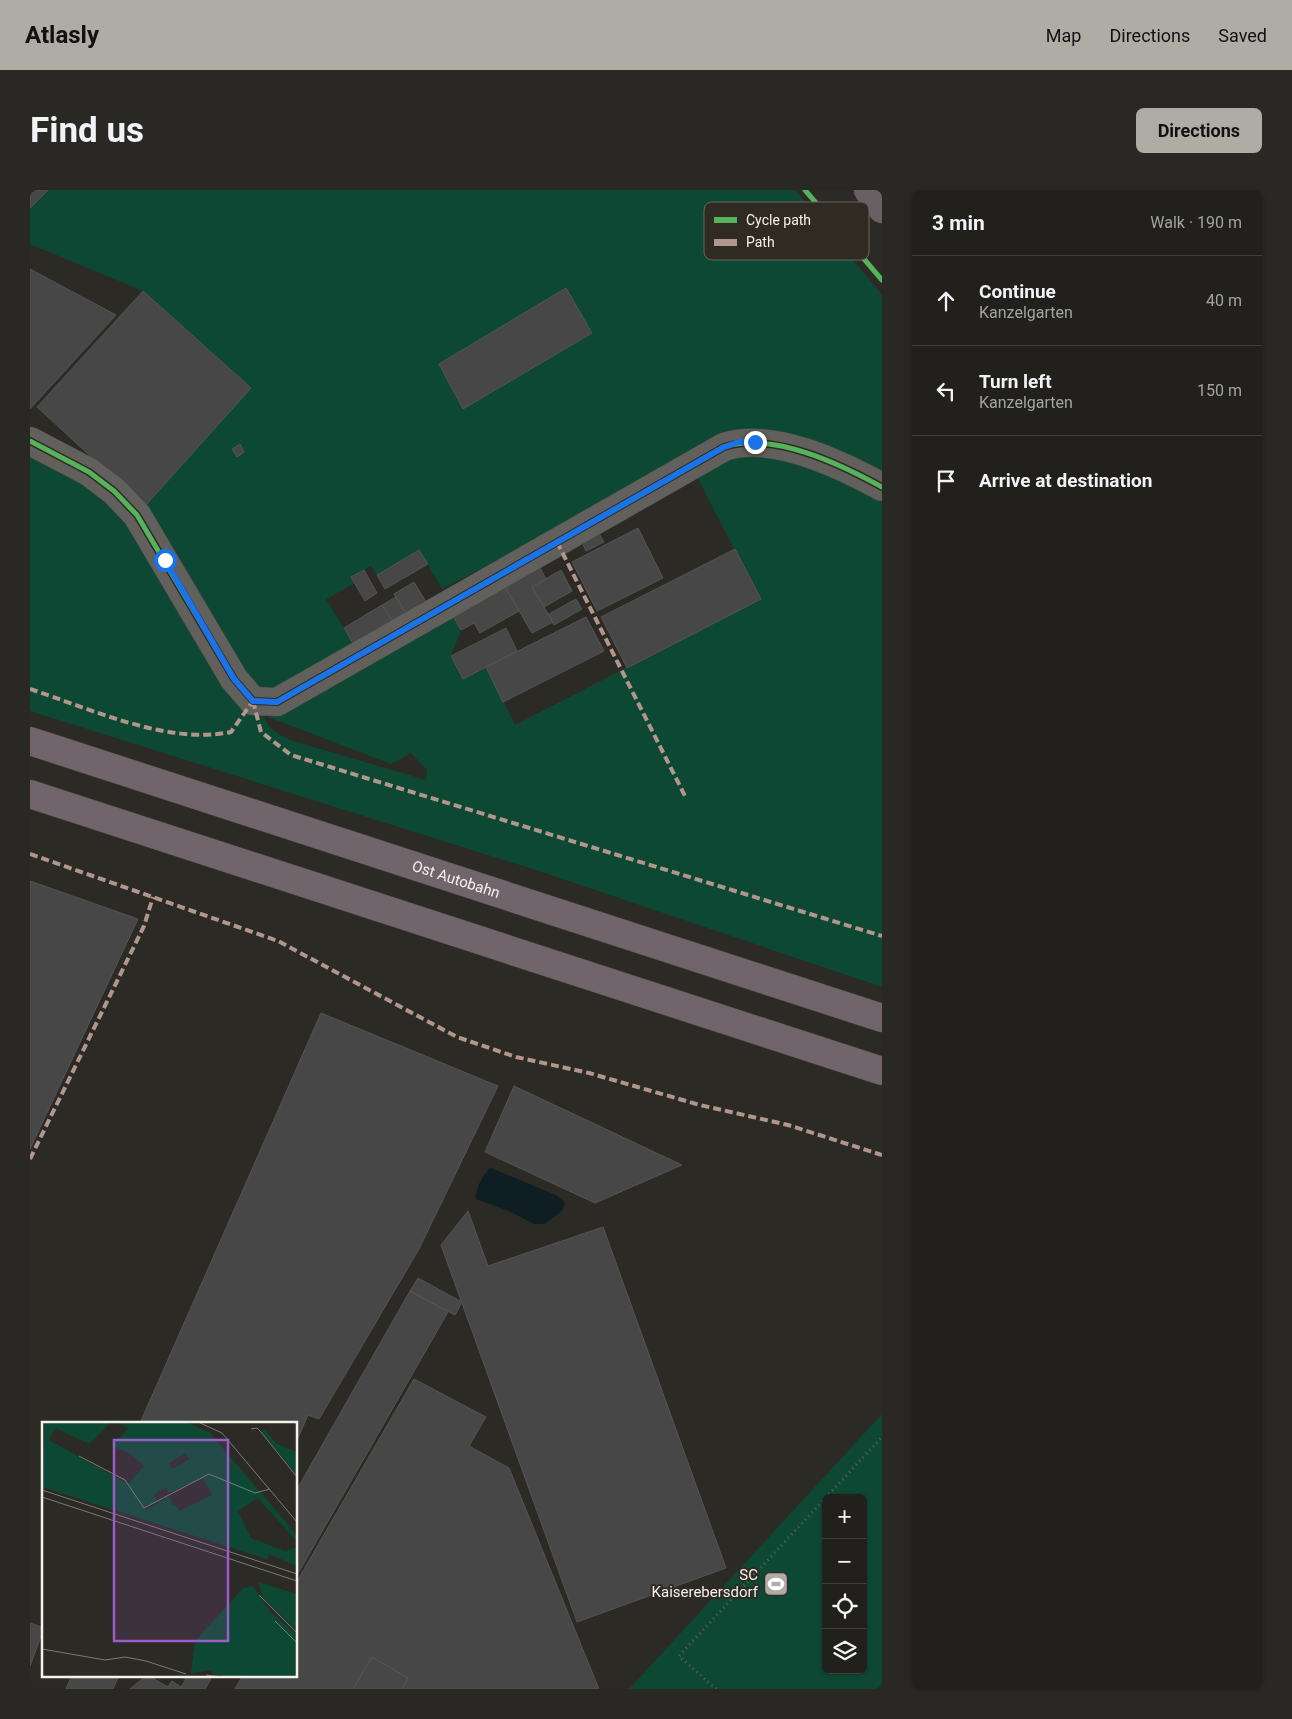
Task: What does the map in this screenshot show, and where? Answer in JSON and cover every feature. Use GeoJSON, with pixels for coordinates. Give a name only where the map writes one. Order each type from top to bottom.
{"type":"FeatureCollection","features":[{"type":"Feature","properties":{"kind":"highway","name":"Ost Autobahn"},"geometry":{"type":"LineString","coordinates":[[30,741],[882,1018]]}},
{"type":"Feature","properties":{"kind":"highway"},"geometry":{"type":"LineString","coordinates":[[30,794],[882,1071]]}},
{"type":"Feature","properties":{"kind":"main road"},"geometry":{"type":"LineString","coordinates":[[868,190],[882,209]]}},
{"type":"Feature","properties":{"kind":"street"},"geometry":{"type":"LineString","coordinates":[[30,441],[89,472],[114,491],[137,516],[234,679],[253,701],[277,702],[724,447],[739,442],[755,442],[789,448],[824,460],[882,487]]}},
{"type":"Feature","properties":{"kind":"path"},"geometry":{"type":"LineString","coordinates":[[716,1689],[679,1656],[882,1436]]}},
{"type":"Feature","properties":{"kind":"green space"},"geometry":{"type":"Polygon","coordinates":[[[48,190],[795,190],[805,202],[704,202],[704,260],[853,260],[882,295],[882,987],[539,871],[30,711],[30,447],[77,471],[251,388],[143,291],[30,244],[30,208],[48,190]],[[566,289],[439,364],[463,409],[592,333],[566,289]],[[685,463],[442,589],[419,550],[377,575],[371,566],[351,577],[355,583],[326,599],[357,650],[292,684],[262,692],[263,710],[267,723],[276,732],[293,741],[426,780],[427,770],[411,753],[391,764],[268,717],[450,611],[461,630],[451,656],[462,678],[486,667],[515,725],[760,599],[696,475],[685,463]]]}},
{"type":"Feature","properties":{"kind":"green space","name":"SC Kaiserebersdorf"},"geometry":{"type":"Polygon","coordinates":[[[882,1414],[882,1689],[630,1688],[882,1414]]]}},
{"type":"Feature","properties":{"kind":"shaded area"},"geometry":{"type":"Polygon","coordinates":[[[491,1168],[558,1196],[565,1203],[562,1211],[545,1224],[534,1224],[509,1211],[476,1199],[480,1182],[491,1168]]]}},
{"type":"Feature","properties":{"kind":"building"},"geometry":{"type":"Polygon","coordinates":[[[30,190],[48,190],[30,208],[30,190]]]}},
{"type":"Feature","properties":{"kind":"building"},"geometry":{"type":"Polygon","coordinates":[[[30,269],[116,315],[30,409],[30,269]]]}},
{"type":"Feature","properties":{"kind":"building"},"geometry":{"type":"Polygon","coordinates":[[[566,288],[592,333],[463,409],[439,364],[566,288]]]}},
{"type":"Feature","properties":{"kind":"building"},"geometry":{"type":"Polygon","coordinates":[[[143,291],[251,388],[145,506],[37,407],[143,291]]]}},
{"type":"Feature","properties":{"kind":"building"},"geometry":{"type":"Polygon","coordinates":[[[240,444],[244,452],[237,457],[232,449],[240,444]]]}},
{"type":"Feature","properties":{"kind":"building"},"geometry":{"type":"Polygon","coordinates":[[[638,528],[663,578],[597,611],[572,562],[638,528]]]}},
{"type":"Feature","properties":{"kind":"building"},"geometry":{"type":"Polygon","coordinates":[[[598,532],[604,542],[586,551],[581,540],[598,532]]]}},
{"type":"Feature","properties":{"kind":"building"},"geometry":{"type":"Polygon","coordinates":[[[735,549],[761,599],[627,668],[601,617],[735,549]]]}},
{"type":"Feature","properties":{"kind":"building"},"geometry":{"type":"Polygon","coordinates":[[[419,550],[428,564],[385,589],[377,575],[419,550]]]}},
{"type":"Feature","properties":{"kind":"building"},"geometry":{"type":"Polygon","coordinates":[[[537,562],[546,579],[532,587],[553,622],[532,633],[502,582],[537,562]]]}},
{"type":"Feature","properties":{"kind":"building"},"geometry":{"type":"Polygon","coordinates":[[[364,570],[377,593],[365,601],[351,577],[364,570]]]}},
{"type":"Feature","properties":{"kind":"building"},"geometry":{"type":"Polygon","coordinates":[[[561,570],[572,591],[544,607],[532,587],[561,570]]]}},
{"type":"Feature","properties":{"kind":"building"},"geometry":{"type":"Polygon","coordinates":[[[414,582],[429,607],[409,619],[394,594],[414,582]]]}},
{"type":"Feature","properties":{"kind":"building"},"geometry":{"type":"Polygon","coordinates":[[[502,582],[519,611],[480,633],[474,623],[461,630],[450,611],[502,582]]]}},
{"type":"Feature","properties":{"kind":"building"},"geometry":{"type":"Polygon","coordinates":[[[396,597],[409,619],[396,627],[382,605],[396,597]]]}},
{"type":"Feature","properties":{"kind":"building"},"geometry":{"type":"Polygon","coordinates":[[[576,599],[582,609],[554,625],[549,614],[576,599]]]}},
{"type":"Feature","properties":{"kind":"building"},"geometry":{"type":"Polygon","coordinates":[[[382,605],[396,627],[357,650],[344,628],[382,605]]]}},
{"type":"Feature","properties":{"kind":"building"},"geometry":{"type":"Polygon","coordinates":[[[586,617],[604,651],[503,702],[486,667],[586,617]]]}},
{"type":"Feature","properties":{"kind":"building"},"geometry":{"type":"Polygon","coordinates":[[[506,628],[517,651],[463,679],[451,656],[506,628]]]}},
{"type":"Feature","properties":{"kind":"building"},"geometry":{"type":"Polygon","coordinates":[[[30,881],[138,919],[30,1149],[30,881]]]}},
{"type":"Feature","properties":{"kind":"building"},"geometry":{"type":"Polygon","coordinates":[[[321,1013],[498,1086],[419,1249],[319,1419],[308,1415],[298,1438],[298,1422],[140,1422],[321,1013]]]}},
{"type":"Feature","properties":{"kind":"building"},"geometry":{"type":"Polygon","coordinates":[[[514,1086],[682,1165],[595,1203],[485,1152],[514,1086]]]}},
{"type":"Feature","properties":{"kind":"building"},"geometry":{"type":"Polygon","coordinates":[[[468,1211],[488,1266],[603,1227],[726,1568],[577,1622],[441,1245],[468,1211]]]}},
{"type":"Feature","properties":{"kind":"building"},"geometry":{"type":"Polygon","coordinates":[[[418,1278],[462,1302],[455,1315],[410,1291],[418,1278]]]}},
{"type":"Feature","properties":{"kind":"building"},"geometry":{"type":"Polygon","coordinates":[[[410,1291],[448,1312],[298,1574],[298,1487],[410,1291]]]}},
{"type":"Feature","properties":{"kind":"building"},"geometry":{"type":"Polygon","coordinates":[[[414,1379],[486,1417],[469,1446],[509,1468],[599,1689],[402,1689],[408,1678],[372,1657],[353,1689],[235,1689],[242,1676],[298,1676],[298,1580],[414,1379]]]}},
{"type":"Feature","properties":{"kind":"building"},"geometry":{"type":"Polygon","coordinates":[[[30,1623],[42,1627],[42,1633],[30,1666],[30,1623]]]}},
{"type":"Feature","properties":{"kind":"building"},"geometry":{"type":"Polygon","coordinates":[[[372,1657],[408,1678],[402,1689],[353,1689],[372,1657]]]}},
{"type":"Feature","properties":{"kind":"building"},"geometry":{"type":"Polygon","coordinates":[[[72,1676],[119,1676],[113,1689],[66,1689],[72,1676]]]}},
{"type":"Feature","properties":{"kind":"building"},"geometry":{"type":"Polygon","coordinates":[[[146,1676],[168,1687],[172,1681],[181,1687],[180,1689],[130,1689],[146,1676]]]}},
{"type":"Feature","properties":{"kind":"building"},"geometry":{"type":"Polygon","coordinates":[[[179,1676],[212,1676],[205,1689],[180,1689],[186,1679],[179,1676]]]}},
{"type":"Feature","properties":{"kind":"marked path"},"geometry":{"type":"LineString","coordinates":[[557,542],[686,798]]}},
{"type":"Feature","properties":{"kind":"marked path"},"geometry":{"type":"LineString","coordinates":[[30,689],[129,723],[181,734],[206,735],[231,732],[253,701]]}},
{"type":"Feature","properties":{"kind":"marked path"},"geometry":{"type":"LineString","coordinates":[[253,701],[261,732],[291,755],[882,936]]}},
{"type":"Feature","properties":{"kind":"marked path"},"geometry":{"type":"LineString","coordinates":[[30,854],[278,941],[457,1037],[516,1057],[589,1073],[700,1105],[788,1125],[882,1155]]}},
{"type":"Feature","properties":{"kind":"marked path"},"geometry":{"type":"LineString","coordinates":[[30,1159],[144,926],[153,897]]}},
{"type":"Feature","properties":{"kind":"cycle path"},"geometry":{"type":"LineString","coordinates":[[805,190],[815,202]]}},
{"type":"Feature","properties":{"kind":"cycle path"},"geometry":{"type":"LineString","coordinates":[[865,260],[882,280]]}},
{"type":"Feature","properties":{"kind":"cycle path"},"geometry":{"type":"LineString","coordinates":[[30,441],[89,472],[114,491],[137,515],[234,679],[253,701],[277,702],[724,447],[743,443],[763,443],[805,452],[882,487]]}},
{"type":"Feature","properties":{"kind":"place","name":"SC Kaiserebersdorf"},"geometry":{"type":"Point","coordinates":[776,1584]}},
{"type":"Feature","properties":{"kind":"route"},"geometry":{"type":"LineString","coordinates":[[165,560],[234,679],[253,701],[277,702],[724,447],[739,442],[755,442]]}}]}
